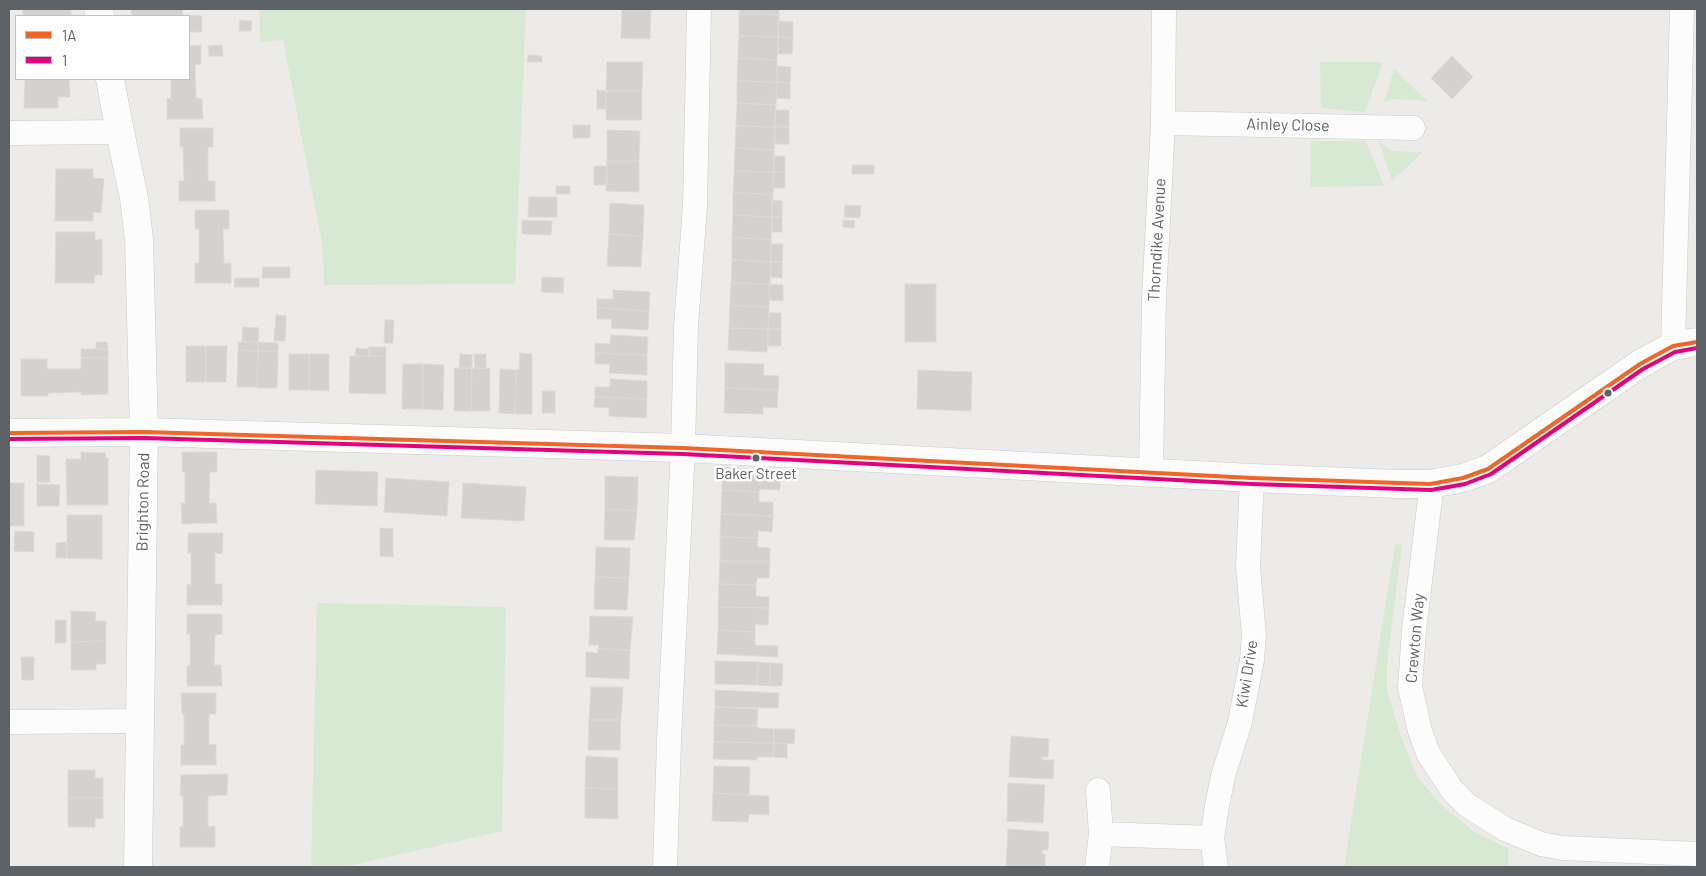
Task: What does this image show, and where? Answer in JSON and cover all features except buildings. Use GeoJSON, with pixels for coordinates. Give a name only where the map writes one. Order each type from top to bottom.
{"type":"FeatureCollection","features":[{"type":"Feature","properties":{"kind":"street"},"geometry":{"type":"LineString","coordinates":[[665,867],[683,448],[686,326],[694,206],[699,9]]}},
{"type":"Feature","properties":{"kind":"street","name":"Thorndike Avenue"},"geometry":{"type":"LineString","coordinates":[[1151,472],[1154,298],[1163,123],[1164,9]]}},
{"type":"Feature","properties":{"kind":"street"},"geometry":{"type":"LineString","coordinates":[[9,433],[144,432],[683,448],[1397,484],[1430,484],[1463,478],[1488,468],[1640,364],[1685,344],[1682,9]]}},
{"type":"Feature","properties":{"kind":"street","name":"Brighton Road"},"geometry":{"type":"LineString","coordinates":[[110,80],[134,198],[139,239],[144,432],[138,867]]}},
{"type":"Feature","properties":{"kind":"street","name":"Ainley Close"},"geometry":{"type":"LineString","coordinates":[[1163,123],[1413,128]]}},
{"type":"Feature","properties":{"kind":"street"},"geometry":{"type":"LineString","coordinates":[[9,133],[120,132]]}},
{"type":"Feature","properties":{"kind":"street","name":"Kiwi Drive"},"geometry":{"type":"LineString","coordinates":[[1216,867],[1212,838],[1223,776],[1240,722],[1252,660],[1254,635],[1248,567],[1252,478]]}},
{"type":"Feature","properties":{"kind":"street","name":"Crewton Way"},"geometry":{"type":"LineString","coordinates":[[1430,484],[1430,499],[1414,630],[1410,687],[1420,731],[1428,754],[1452,790],[1467,805],[1491,821],[1505,829],[1542,844],[1562,848],[1697,854]]}},
{"type":"Feature","properties":{"kind":"street"},"geometry":{"type":"LineString","coordinates":[[9,722],[140,721]]}},
{"type":"Feature","properties":{"kind":"street"},"geometry":{"type":"LineString","coordinates":[[1098,790],[1101,834],[1098,867]]}},
{"type":"Feature","properties":{"kind":"street"},"geometry":{"type":"LineString","coordinates":[[1101,834],[1212,838]]}},
{"type":"Feature","properties":{"kind":"green space"},"geometry":{"type":"Polygon","coordinates":[[[259,9],[526,9],[515,284],[324,285],[322,243],[283,40],[260,42],[259,9]]]}},
{"type":"Feature","properties":{"kind":"green space"},"geometry":{"type":"Polygon","coordinates":[[[1320,62],[1383,62],[1365,112],[1321,108],[1320,62]]]}},
{"type":"Feature","properties":{"kind":"green space"},"geometry":{"type":"Polygon","coordinates":[[[1394,69],[1427,101],[1395,99],[1384,102],[1394,69]]]}},
{"type":"Feature","properties":{"kind":"green space"},"geometry":{"type":"Polygon","coordinates":[[[1311,141],[1366,141],[1384,186],[1310,187],[1311,141]]]}},
{"type":"Feature","properties":{"kind":"green space"},"geometry":{"type":"Polygon","coordinates":[[[1379,141],[1391,151],[1423,152],[1392,181],[1379,141]]]}},
{"type":"Feature","properties":{"kind":"green space"},"geometry":{"type":"Polygon","coordinates":[[[1395,544],[1402,545],[1387,662],[1387,691],[1402,739],[1417,776],[1439,803],[1473,831],[1509,849],[1508,867],[1344,867],[1395,544]]]}},
{"type":"Feature","properties":{"kind":"green space"},"geometry":{"type":"Polygon","coordinates":[[[317,603],[506,607],[502,831],[345,867],[311,867],[317,603]]]}},
{"type":"Feature","properties":{"kind":"transit line","name":"1A"},"geometry":{"type":"LineString","coordinates":[[9,433],[144,432],[683,448],[1252,478],[1430,484],[1463,478],[1488,469],[1640,364],[1673,346],[1697,342]]}},
{"type":"Feature","properties":{"kind":"transit line","name":"1"},"geometry":{"type":"LineString","coordinates":[[9,439],[144,438],[683,454],[1252,484],[1431,490],[1465,484],[1491,474],[1643,369],[1675,352],[1697,348]]}},
{"type":"Feature","properties":{"kind":"place","name":"Baker Street"},"geometry":{"type":"Point","coordinates":[756,458]}}]}
